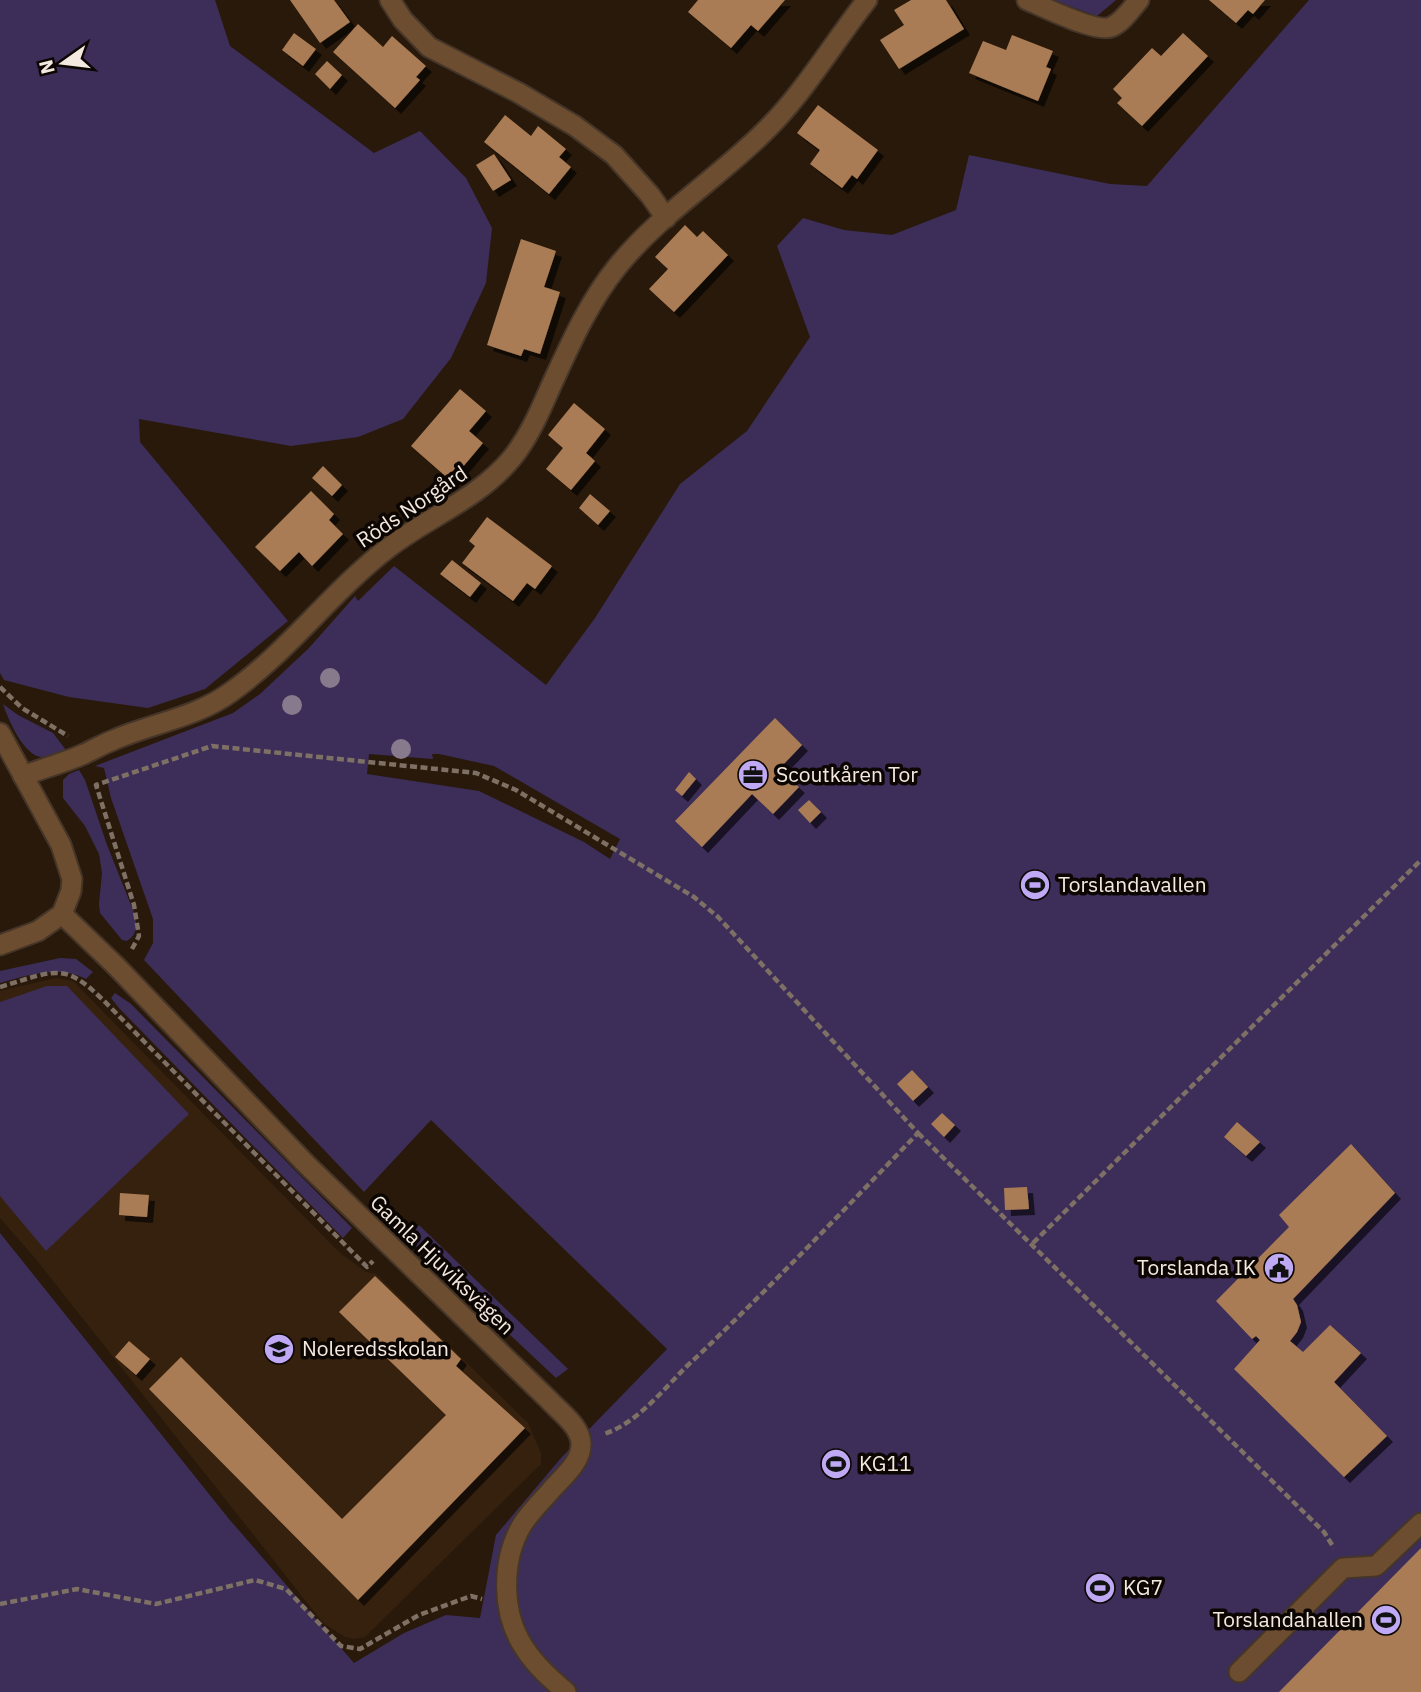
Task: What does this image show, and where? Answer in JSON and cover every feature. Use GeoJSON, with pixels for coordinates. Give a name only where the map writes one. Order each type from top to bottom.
{"type":"FeatureCollection","features":[{"type":"Feature","properties":{"kind":"street"},"geometry":{"type":"LineString","coordinates":[[390,0],[402,20],[429,47],[519,93],[575,126],[614,155],[650,195],[666,218]]}},
{"type":"Feature","properties":{"kind":"street","name":"Röds Norgård"},"geometry":{"type":"LineString","coordinates":[[23,776],[82,755],[116,739],[185,716],[229,694],[257,671],[347,582],[376,558],[397,541],[467,499],[492,479],[513,457],[534,424],[579,326],[618,266],[666,218],[761,135],[804,90],[867,0]]}},
{"type":"Feature","properties":{"kind":"street"},"geometry":{"type":"LineString","coordinates":[[1027,0],[1095,27],[1108,29],[1119,22],[1139,0]]}},
{"type":"Feature","properties":{"kind":"street"},"geometry":{"type":"LineString","coordinates":[[0,733],[61,845],[72,879],[71,891],[62,914],[38,931],[0,945]]}},
{"type":"Feature","properties":{"kind":"street","name":"Gamla Hjuviksvägen"},"geometry":{"type":"LineString","coordinates":[[62,914],[116,966],[306,1164],[550,1401],[577,1431],[581,1441]]}},
{"type":"Feature","properties":{"kind":"street"},"geometry":{"type":"LineString","coordinates":[[566,1692],[540,1669],[524,1648],[514,1627],[507,1599],[507,1573],[512,1550],[523,1525],[573,1465],[580,1453],[581,1441]]}},
{"type":"Feature","properties":{"kind":"street"},"geometry":{"type":"LineString","coordinates":[[1239,1672],[1343,1568],[1376,1566],[1421,1523]]}},
{"type":"Feature","properties":{"kind":"path"},"geometry":{"type":"LineString","coordinates":[[0,687],[22,708],[69,736],[82,755],[96,785],[134,905],[139,936],[131,951],[116,966]]}},
{"type":"Feature","properties":{"kind":"path"},"geometry":{"type":"LineString","coordinates":[[96,785],[212,746],[476,773],[516,790],[702,904],[718,917],[918,1133],[1033,1243],[1324,1532]]}},
{"type":"Feature","properties":{"kind":"path"},"geometry":{"type":"LineString","coordinates":[[1033,1243],[1421,860]]}},
{"type":"Feature","properties":{"kind":"path"},"geometry":{"type":"LineString","coordinates":[[0,987],[63,972],[77,977],[102,999],[367,1267],[388,1245]]}},
{"type":"Feature","properties":{"kind":"path"},"geometry":{"type":"LineString","coordinates":[[581,1441],[616,1430],[642,1410],[712,1343],[918,1133]]}},
{"type":"Feature","properties":{"kind":"path"},"geometry":{"type":"LineString","coordinates":[[0,1604],[77,1589],[156,1604],[255,1580],[286,1589],[341,1646],[360,1649],[419,1615],[471,1596],[490,1601],[507,1599]]}},
{"type":"Feature","properties":{"kind":"shaded area"},"geometry":{"type":"Polygon","coordinates":[[[0,0],[215,0],[230,46],[374,153],[420,131],[466,178],[492,228],[486,283],[451,358],[403,419],[358,437],[291,446],[139,419],[140,442],[288,621],[205,689],[148,708],[69,697],[4,680],[0,673],[0,0]]]}},
{"type":"Feature","properties":{"kind":"shaded area"},"geometry":{"type":"Polygon","coordinates":[[[1053,0],[1116,0],[1097,16],[1053,0]]]}},
{"type":"Feature","properties":{"kind":"shaded area"},"geometry":{"type":"Polygon","coordinates":[[[1309,0],[1421,0],[1421,1692],[0,1692],[0,1233],[229,1519],[354,1663],[404,1633],[446,1615],[480,1618],[496,1535],[561,1458],[667,1349],[431,1120],[364,1192],[144,960],[153,943],[153,919],[111,798],[104,768],[95,766],[233,713],[260,694],[309,648],[355,596],[358,601],[394,566],[546,685],[595,618],[680,484],[747,431],[810,337],[777,246],[803,218],[844,230],[892,235],[956,210],[969,155],[1110,184],[1147,186],[1309,0]],[[369,754],[367,774],[479,791],[584,842],[610,859],[620,839],[494,766],[439,754],[432,754],[433,759],[369,754]]]}},
{"type":"Feature","properties":{"kind":"shaded area"},"geometry":{"type":"Polygon","coordinates":[[[3,704],[53,733],[66,750],[44,757],[30,752],[18,737],[3,704]]]}},
{"type":"Feature","properties":{"kind":"shaded area"},"geometry":{"type":"Polygon","coordinates":[[[79,770],[135,915],[136,930],[127,941],[122,940],[100,913],[102,873],[99,854],[85,826],[63,798],[63,780],[79,770]]]}},
{"type":"Feature","properties":{"kind":"shaded area"},"geometry":{"type":"Polygon","coordinates":[[[60,958],[76,959],[93,972],[86,979],[54,972],[0,983],[0,971],[60,958]]]}},
{"type":"Feature","properties":{"kind":"shaded area","name":"Noleredsskolan"},"geometry":{"type":"Polygon","coordinates":[[[56,978],[73,981],[340,1253],[366,1272],[376,1274],[528,1423],[541,1453],[541,1464],[365,1637],[345,1637],[323,1623],[35,1258],[0,1218],[0,991],[56,978]]]}},
{"type":"Feature","properties":{"kind":"shaded area"},"geometry":{"type":"Polygon","coordinates":[[[47,986],[67,986],[189,1114],[46,1251],[0,1196],[0,1002],[47,986]]]}},
{"type":"Feature","properties":{"kind":"shaded area"},"geometry":{"type":"Polygon","coordinates":[[[115,993],[131,1004],[352,1228],[343,1238],[119,1008],[111,998],[115,993]]]}},
{"type":"Feature","properties":{"kind":"shaded area"},"geometry":{"type":"Polygon","coordinates":[[[419,1225],[568,1369],[556,1378],[407,1238],[419,1225]]]}},
{"type":"Feature","properties":{"kind":"building"},"geometry":{"type":"Polygon","coordinates":[[[290,0],[334,0],[350,22],[320,43],[290,0]]]}},
{"type":"Feature","properties":{"kind":"building"},"geometry":{"type":"Polygon","coordinates":[[[698,0],[785,0],[758,31],[751,25],[731,48],[688,12],[698,0]]]}},
{"type":"Feature","properties":{"kind":"building"},"geometry":{"type":"Polygon","coordinates":[[[911,0],[946,0],[964,29],[899,69],[880,40],[904,25],[894,10],[911,0]]]}},
{"type":"Feature","properties":{"kind":"building"},"geometry":{"type":"Polygon","coordinates":[[[1209,0],[1265,0],[1253,14],[1248,10],[1236,23],[1209,0]]]}},
{"type":"Feature","properties":{"kind":"building"},"geometry":{"type":"Polygon","coordinates":[[[358,24],[383,47],[392,36],[426,66],[416,77],[420,80],[395,108],[333,52],[358,24]]]}},
{"type":"Feature","properties":{"kind":"building"},"geometry":{"type":"Polygon","coordinates":[[[294,33],[316,49],[303,66],[282,50],[294,33]]]}},
{"type":"Feature","properties":{"kind":"building"},"geometry":{"type":"Polygon","coordinates":[[[1183,33],[1208,56],[1142,126],[1117,103],[1122,98],[1113,89],[1152,48],[1161,56],[1183,33]]]}},
{"type":"Feature","properties":{"kind":"building"},"geometry":{"type":"Polygon","coordinates":[[[1012,35],[1053,51],[1046,67],[1051,69],[1038,101],[969,73],[983,41],[1006,50],[1012,35]]]}},
{"type":"Feature","properties":{"kind":"building"},"geometry":{"type":"Polygon","coordinates":[[[327,61],[342,75],[330,89],[315,74],[327,61]]]}},
{"type":"Feature","properties":{"kind":"building"},"geometry":{"type":"Polygon","coordinates":[[[818,105],[878,150],[857,179],[852,175],[842,188],[810,164],[820,150],[797,133],[818,105]]]}},
{"type":"Feature","properties":{"kind":"building"},"geometry":{"type":"Polygon","coordinates":[[[505,115],[531,136],[538,126],[566,149],[559,157],[571,167],[549,194],[484,142],[505,115]]]}},
{"type":"Feature","properties":{"kind":"building"},"geometry":{"type":"Polygon","coordinates":[[[494,154],[511,180],[493,191],[476,165],[494,154]]]}},
{"type":"Feature","properties":{"kind":"building"},"geometry":{"type":"Polygon","coordinates":[[[685,225],[697,237],[703,231],[728,255],[674,312],[649,289],[668,269],[655,257],[685,225]]]}},
{"type":"Feature","properties":{"kind":"building"},"geometry":{"type":"Polygon","coordinates":[[[521,239],[556,251],[544,287],[560,292],[540,354],[524,349],[521,356],[487,345],[521,239]]]}},
{"type":"Feature","properties":{"kind":"building"},"geometry":{"type":"Polygon","coordinates":[[[460,389],[486,411],[469,431],[483,443],[451,481],[411,446],[460,389]]]}},
{"type":"Feature","properties":{"kind":"building"},"geometry":{"type":"Polygon","coordinates":[[[574,403],[605,429],[586,453],[595,461],[571,490],[546,469],[563,448],[548,435],[574,403]]]}},
{"type":"Feature","properties":{"kind":"building"},"geometry":{"type":"Polygon","coordinates":[[[323,466],[342,485],[332,496],[312,478],[323,466]]]}},
{"type":"Feature","properties":{"kind":"building"},"geometry":{"type":"Polygon","coordinates":[[[311,491],[334,514],[329,520],[343,534],[312,566],[299,552],[280,571],[255,547],[311,491]]]}},
{"type":"Feature","properties":{"kind":"building"},"geometry":{"type":"Polygon","coordinates":[[[590,494],[610,511],[598,525],[579,508],[590,494]]]}},
{"type":"Feature","properties":{"kind":"building"},"geometry":{"type":"Polygon","coordinates":[[[487,517],[552,566],[535,589],[527,583],[513,601],[462,563],[475,546],[469,541],[487,517]]]}},
{"type":"Feature","properties":{"kind":"building"},"geometry":{"type":"Polygon","coordinates":[[[452,560],[481,583],[470,597],[440,574],[452,560]]]}},
{"type":"Feature","properties":{"kind":"building"},"geometry":{"type":"Polygon","coordinates":[[[775,718],[802,745],[779,769],[799,787],[773,814],[752,794],[702,847],[675,821],[775,718]]]}},
{"type":"Feature","properties":{"kind":"building"},"geometry":{"type":"Polygon","coordinates":[[[689,772],[696,779],[682,796],[675,790],[689,772]]]}},
{"type":"Feature","properties":{"kind":"building"},"geometry":{"type":"Polygon","coordinates":[[[809,800],[821,812],[810,823],[798,810],[809,800]]]}},
{"type":"Feature","properties":{"kind":"building"},"geometry":{"type":"Polygon","coordinates":[[[912,1070],[928,1087],[913,1101],[897,1084],[912,1070]]]}},
{"type":"Feature","properties":{"kind":"building"},"geometry":{"type":"Polygon","coordinates":[[[942,1113],[955,1125],[944,1137],[931,1124],[942,1113]]]}},
{"type":"Feature","properties":{"kind":"building"},"geometry":{"type":"Polygon","coordinates":[[[1237,1122],[1260,1142],[1246,1156],[1224,1137],[1237,1122]]]}},
{"type":"Feature","properties":{"kind":"building"},"geometry":{"type":"Polygon","coordinates":[[[1351,1144],[1395,1193],[1293,1299],[1301,1322],[1290,1341],[1303,1352],[1330,1325],[1361,1353],[1334,1382],[1387,1436],[1344,1477],[1234,1369],[1260,1340],[1256,1336],[1252,1339],[1216,1301],[1289,1227],[1279,1215],[1351,1144]]]}},
{"type":"Feature","properties":{"kind":"building"},"geometry":{"type":"Polygon","coordinates":[[[1027,1187],[1029,1209],[1005,1210],[1004,1188],[1027,1187]]]}},
{"type":"Feature","properties":{"kind":"building"},"geometry":{"type":"Polygon","coordinates":[[[120,1193],[149,1195],[147,1217],[119,1215],[120,1193]]]}},
{"type":"Feature","properties":{"kind":"building"},"geometry":{"type":"Polygon","coordinates":[[[375,1276],[461,1359],[456,1366],[525,1428],[358,1600],[149,1389],[181,1357],[342,1519],[446,1415],[339,1312],[375,1276]]]}},
{"type":"Feature","properties":{"kind":"building"},"geometry":{"type":"Polygon","coordinates":[[[129,1341],[150,1359],[136,1375],[115,1357],[129,1341]]]}},
{"type":"Feature","properties":{"kind":"building","name":"Torslandahallen"},"geometry":{"type":"Polygon","coordinates":[[[1421,1548],[1421,1692],[1279,1692],[1421,1548]]]}},
{"type":"Feature","properties":{"kind":"place","name":"Scoutkåren Tor"},"geometry":{"type":"Point","coordinates":[753,775]}},
{"type":"Feature","properties":{"kind":"place","name":"Torslandavallen"},"geometry":{"type":"Point","coordinates":[1035,885]}},
{"type":"Feature","properties":{"kind":"place","name":"Torslanda IK"},"geometry":{"type":"Point","coordinates":[1279,1268]}},
{"type":"Feature","properties":{"kind":"place","name":"Noleredsskolan"},"geometry":{"type":"Point","coordinates":[279,1349]}},
{"type":"Feature","properties":{"kind":"place","name":"KG11"},"geometry":{"type":"Point","coordinates":[836,1464]}},
{"type":"Feature","properties":{"kind":"place","name":"KG7"},"geometry":{"type":"Point","coordinates":[1100,1588]}},
{"type":"Feature","properties":{"kind":"place","name":"Torslandahallen"},"geometry":{"type":"Point","coordinates":[1386,1620]}}]}
